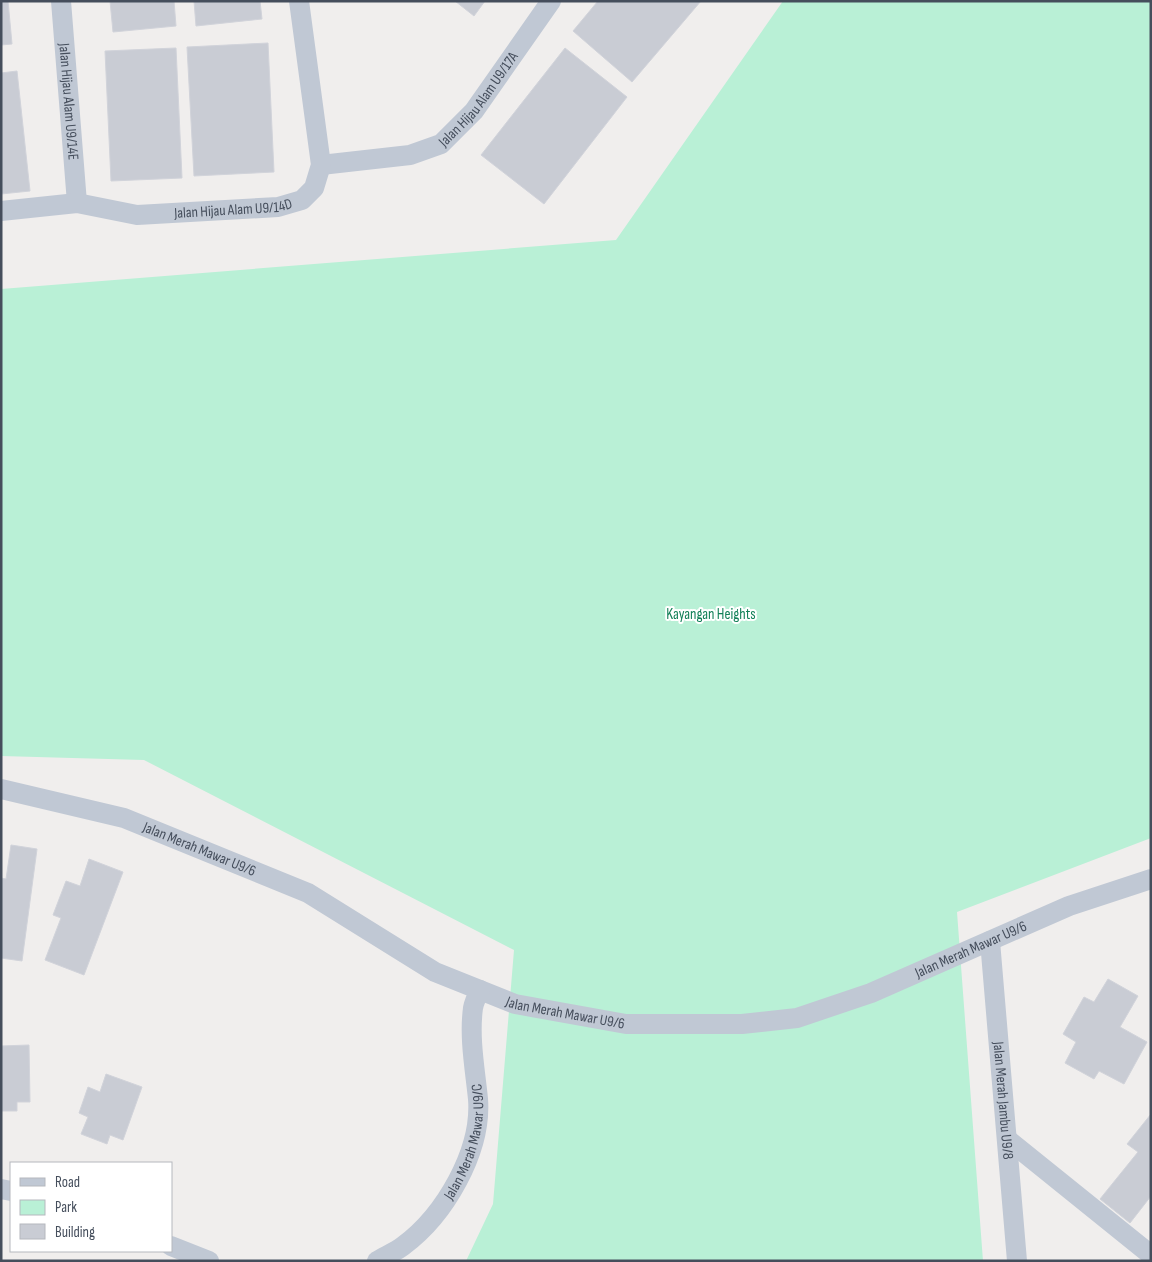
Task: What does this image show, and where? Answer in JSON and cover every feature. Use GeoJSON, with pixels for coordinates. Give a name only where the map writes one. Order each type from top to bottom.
{"type":"FeatureCollection","features":[{"type":"Feature","properties":{"kind":"street","name":"Jalan Hijau Alam U9/14E"},"geometry":{"type":"LineString","coordinates":[[61,1],[77,203]]}},
{"type":"Feature","properties":{"kind":"street","name":"Jalan Hijau Alam U9/14D"},"geometry":{"type":"LineString","coordinates":[[1,211],[77,203],[137,214],[278,207],[302,200],[314,188],[320,165],[299,1]]}},
{"type":"Feature","properties":{"kind":"street","name":"Jalan Hijau Alam U9/17A"},"geometry":{"type":"LineString","coordinates":[[320,165],[410,156],[441,144],[474,111],[551,1]]}},
{"type":"Feature","properties":{"kind":"street","name":"Jalan Merah Mawar U9/6"},"geometry":{"type":"LineString","coordinates":[[1,789],[124,818],[308,893],[435,972],[515,1004],[626,1024],[752,1023],[797,1018],[871,993],[1069,906],[1151,879]]}},
{"type":"Feature","properties":{"kind":"street","name":"Jalan Merah Jambu U9/8"},"geometry":{"type":"LineString","coordinates":[[990,941],[1016,1260]]}},
{"type":"Feature","properties":{"kind":"street","name":"Jalan Merah Mawar U9/C"},"geometry":{"type":"LineString","coordinates":[[376,1261],[403,1246],[431,1219],[450,1194],[472,1148],[478,1124],[472,1035],[473,1006],[480,990]]}},
{"type":"Feature","properties":{"kind":"street"},"geometry":{"type":"LineString","coordinates":[[1007,1139],[1151,1255]]}},
{"type":"Feature","properties":{"kind":"street"},"geometry":{"type":"LineString","coordinates":[[172,1246],[209,1261]]}},
{"type":"Feature","properties":{"kind":"green space","name":"Kayangan Heights"},"geometry":{"type":"Polygon","coordinates":[[[783,1],[1151,1],[1151,838],[957,912],[983,1261],[466,1261],[493,1204],[514,950],[144,760],[1,756],[1,289],[616,240],[783,1]]]}},
{"type":"Feature","properties":{"kind":"building"},"geometry":{"type":"Polygon","coordinates":[[[1,1],[8,1],[12,44],[1,45],[1,1]]]}},
{"type":"Feature","properties":{"kind":"building"},"geometry":{"type":"Polygon","coordinates":[[[110,1],[174,1],[176,26],[113,32],[110,1]]]}},
{"type":"Feature","properties":{"kind":"building"},"geometry":{"type":"Polygon","coordinates":[[[194,1],[260,1],[262,19],[196,26],[194,1]]]}},
{"type":"Feature","properties":{"kind":"building"},"geometry":{"type":"Polygon","coordinates":[[[455,1],[485,1],[474,16],[455,1]]]}},
{"type":"Feature","properties":{"kind":"building"},"geometry":{"type":"Polygon","coordinates":[[[598,1],[701,1],[632,82],[573,31],[598,1]]]}},
{"type":"Feature","properties":{"kind":"building"},"geometry":{"type":"Polygon","coordinates":[[[268,43],[274,172],[194,176],[187,47],[268,43]]]}},
{"type":"Feature","properties":{"kind":"building"},"geometry":{"type":"Polygon","coordinates":[[[176,48],[182,178],[111,181],[105,51],[176,48]]]}},
{"type":"Feature","properties":{"kind":"building"},"geometry":{"type":"Polygon","coordinates":[[[565,48],[627,97],[544,204],[481,155],[565,48]]]}},
{"type":"Feature","properties":{"kind":"building"},"geometry":{"type":"Polygon","coordinates":[[[17,71],[30,191],[1,194],[1,73],[17,71]]]}},
{"type":"Feature","properties":{"kind":"building"},"geometry":{"type":"Polygon","coordinates":[[[11,845],[37,849],[22,961],[1,958],[1,878],[6,879],[11,845]]]}},
{"type":"Feature","properties":{"kind":"building"},"geometry":{"type":"Polygon","coordinates":[[[89,859],[123,872],[84,975],[45,960],[61,918],[53,915],[66,881],[80,886],[89,859]]]}},
{"type":"Feature","properties":{"kind":"building"},"geometry":{"type":"Polygon","coordinates":[[[1108,979],[1138,996],[1120,1027],[1147,1042],[1124,1084],[1099,1071],[1094,1079],[1065,1063],[1076,1042],[1063,1034],[1084,997],[1094,1002],[1108,979]]]}},
{"type":"Feature","properties":{"kind":"building"},"geometry":{"type":"Polygon","coordinates":[[[29,1045],[30,1102],[17,1102],[17,1111],[1,1111],[1,1046],[29,1045]]]}},
{"type":"Feature","properties":{"kind":"building"},"geometry":{"type":"Polygon","coordinates":[[[106,1074],[142,1087],[123,1140],[110,1135],[107,1144],[81,1134],[88,1117],[79,1113],[88,1087],[100,1092],[106,1074]]]}},
{"type":"Feature","properties":{"kind":"building"},"geometry":{"type":"Polygon","coordinates":[[[1151,1114],[1151,1196],[1130,1223],[1100,1199],[1138,1152],[1127,1144],[1151,1114]]]}}]}
